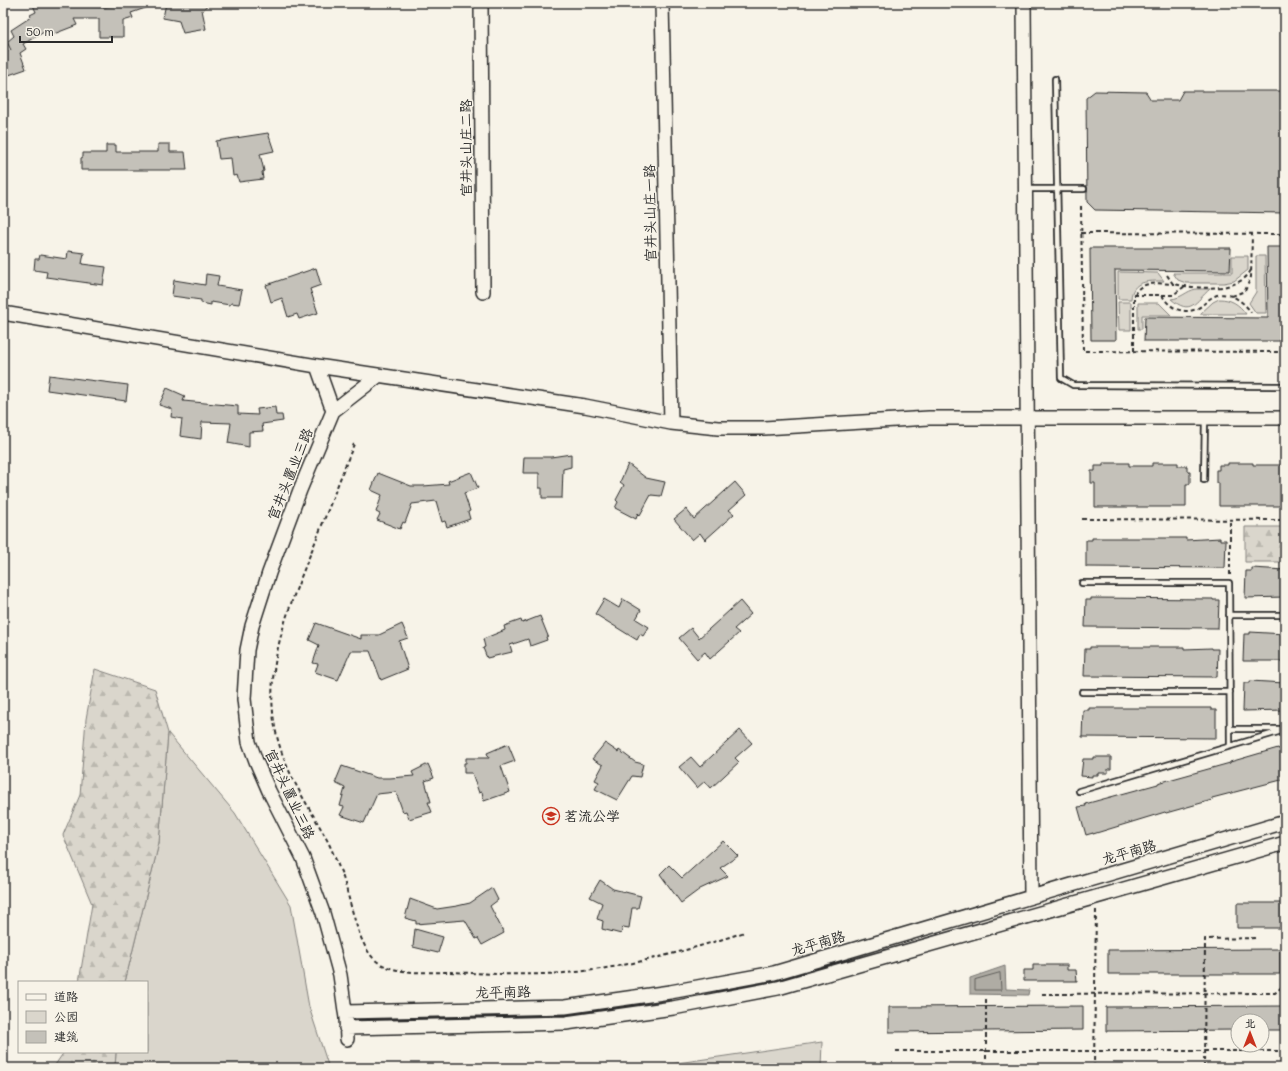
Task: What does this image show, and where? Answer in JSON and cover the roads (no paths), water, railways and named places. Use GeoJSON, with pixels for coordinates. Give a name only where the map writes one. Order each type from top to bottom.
{"type":"FeatureCollection","features":[{"type":"Feature","properties":{"kind":"street","name":"官井头山庄二路"},"geometry":{"type":"LineString","coordinates":[[481,3],[483,292]]}},
{"type":"Feature","properties":{"kind":"street","name":"官井头山庄一路"},"geometry":{"type":"LineString","coordinates":[[662,3],[671,423]]}},
{"type":"Feature","properties":{"kind":"street"},"geometry":{"type":"LineString","coordinates":[[1024,3],[1024,189],[1031,897]]}},
{"type":"Feature","properties":{"kind":"street"},"geometry":{"type":"LineString","coordinates":[[3,313],[378,376],[585,406],[671,423],[741,429],[929,418],[1285,418]]}},
{"type":"Feature","properties":{"kind":"street"},"geometry":{"type":"LineString","coordinates":[[317,366],[333,411]]}},
{"type":"Feature","properties":{"kind":"street","name":"官井头置业三路"},"geometry":{"type":"LineString","coordinates":[[378,376],[333,411],[297,497],[260,601],[247,650],[244,699],[249,742],[268,792],[302,858],[323,913],[340,975],[345,1012],[346,1034],[566,1023],[673,1008],[778,988],[1285,843]]}},
{"type":"Feature","properties":{"kind":"street","name":"龙平南路"},"geometry":{"type":"LineString","coordinates":[[345,1012],[566,1007],[670,992],[774,972],[1285,822]]}},
{"type":"Feature","properties":{"kind":"lane"},"geometry":{"type":"LineString","coordinates":[[1055,78],[1060,373],[1064,381],[1074,385],[1283,386]]}},
{"type":"Feature","properties":{"kind":"lane"},"geometry":{"type":"LineString","coordinates":[[1024,189],[1084,189]]}},
{"type":"Feature","properties":{"kind":"lane"},"geometry":{"type":"LineString","coordinates":[[1204,480],[1205,417]]}},
{"type":"Feature","properties":{"kind":"lane"},"geometry":{"type":"LineString","coordinates":[[1082,583],[1230,583],[1230,746]]}},
{"type":"Feature","properties":{"kind":"lane"},"geometry":{"type":"LineString","coordinates":[[1230,615],[1285,615]]}},
{"type":"Feature","properties":{"kind":"lane"},"geometry":{"type":"LineString","coordinates":[[1082,692],[1230,692]]}},
{"type":"Feature","properties":{"kind":"lane"},"geometry":{"type":"LineString","coordinates":[[1230,729],[1285,729]]}},
{"type":"Feature","properties":{"kind":"lane"},"geometry":{"type":"LineString","coordinates":[[1079,791],[1285,729]]}},
{"type":"Feature","properties":{"kind":"water"},"geometry":{"type":"Polygon","coordinates":[[[1005,966],[1006,989],[1029,990],[1028,995],[970,994],[970,978],[1005,966]]]}},
{"type":"Feature","properties":{"kind":"place","name":"茗流公学"},"geometry":{"type":"Point","coordinates":[551,816]}}]}
